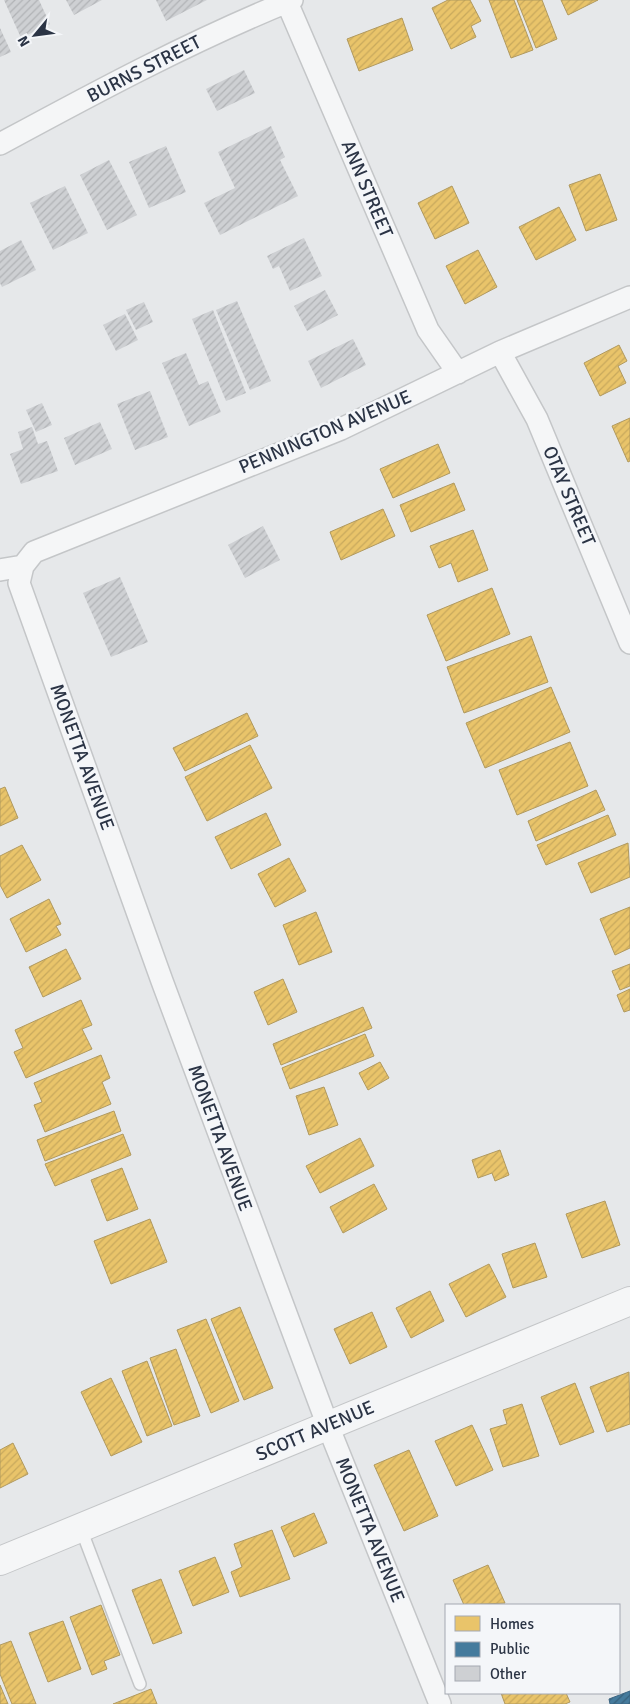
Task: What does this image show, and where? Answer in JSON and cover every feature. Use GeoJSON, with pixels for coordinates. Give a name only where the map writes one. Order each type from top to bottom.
{"type":"FeatureCollection","features":[{"type":"Feature","properties":{"kind":"street","name":"BURNS STREET"},"geometry":{"type":"LineString","coordinates":[[0,144],[126,76],[288,1]]}},
{"type":"Feature","properties":{"kind":"street","name":"ANN STREET"},"geometry":{"type":"LineString","coordinates":[[288,1],[428,330],[458,373]]}},
{"type":"Feature","properties":{"kind":"street","name":"PENNINGTON AVENUE"},"geometry":{"type":"LineString","coordinates":[[23,566],[34,552],[341,429],[500,352],[630,297]]}},
{"type":"Feature","properties":{"kind":"street","name":"OTAY STREET"},"geometry":{"type":"LineString","coordinates":[[500,352],[537,419],[630,643]]}},
{"type":"Feature","properties":{"kind":"street"},"geometry":{"type":"LineString","coordinates":[[0,570],[23,566]]}},
{"type":"Feature","properties":{"kind":"street","name":"MONETTA AVENUE"},"geometry":{"type":"LineString","coordinates":[[23,566],[19,583],[162,981],[328,1426],[440,1704]]}},
{"type":"Feature","properties":{"kind":"street","name":"SCOTT AVENUE"},"geometry":{"type":"LineString","coordinates":[[0,1561],[630,1301]]}},
{"type":"Feature","properties":{"kind":"lane"},"geometry":{"type":"LineString","coordinates":[[80,1529],[140,1684]]}},
{"type":"Feature","properties":{"kind":"building: Homes"},"geometry":{"type":"Polygon","coordinates":[[[448,0],[470,0],[481,21],[471,26],[476,37],[451,49],[432,8],[448,0]]]}},
{"type":"Feature","properties":{"kind":"building: Homes"},"geometry":{"type":"Polygon","coordinates":[[[489,0],[514,0],[533,50],[511,58],[489,0]]]}},
{"type":"Feature","properties":{"kind":"building: Homes"},"geometry":{"type":"Polygon","coordinates":[[[517,0],[542,0],[557,39],[536,48],[517,0]]]}},
{"type":"Feature","properties":{"kind":"building: Homes"},"geometry":{"type":"Polygon","coordinates":[[[561,0],[598,0],[568,15],[561,0]]]}},
{"type":"Feature","properties":{"kind":"building: Homes"},"geometry":{"type":"Polygon","coordinates":[[[402,18],[413,50],[359,71],[347,39],[402,18]]]}},
{"type":"Feature","properties":{"kind":"building: Homes"},"geometry":{"type":"Polygon","coordinates":[[[600,174],[617,220],[586,231],[569,185],[600,174]]]}},
{"type":"Feature","properties":{"kind":"building: Homes"},"geometry":{"type":"Polygon","coordinates":[[[452,186],[469,223],[435,239],[418,203],[452,186]]]}},
{"type":"Feature","properties":{"kind":"building: Homes"},"geometry":{"type":"Polygon","coordinates":[[[559,207],[576,240],[536,260],[519,227],[559,207]]]}},
{"type":"Feature","properties":{"kind":"building: Homes"},"geometry":{"type":"Polygon","coordinates":[[[478,250],[497,287],[465,304],[446,266],[478,250]]]}},
{"type":"Feature","properties":{"kind":"building: Homes"},"geometry":{"type":"Polygon","coordinates":[[[619,345],[627,361],[618,366],[626,383],[600,396],[584,363],[619,345]]]}},
{"type":"Feature","properties":{"kind":"building: Homes"},"geometry":{"type":"Polygon","coordinates":[[[630,418],[630,461],[628,462],[612,426],[630,418]]]}},
{"type":"Feature","properties":{"kind":"building: Homes"},"geometry":{"type":"Polygon","coordinates":[[[438,444],[450,473],[393,498],[380,469],[438,444]]]}},
{"type":"Feature","properties":{"kind":"building: Homes"},"geometry":{"type":"Polygon","coordinates":[[[454,483],[465,510],[411,532],[400,505],[454,483]]]}},
{"type":"Feature","properties":{"kind":"building: Homes"},"geometry":{"type":"Polygon","coordinates":[[[383,509],[395,536],[341,560],[330,532],[383,509]]]}},
{"type":"Feature","properties":{"kind":"building: Homes"},"geometry":{"type":"Polygon","coordinates":[[[473,530],[488,570],[458,582],[451,563],[439,568],[430,546],[473,530]]]}},
{"type":"Feature","properties":{"kind":"building: Homes"},"geometry":{"type":"Polygon","coordinates":[[[492,588],[510,634],[446,661],[427,615],[492,588]]]}},
{"type":"Feature","properties":{"kind":"building: Homes"},"geometry":{"type":"Polygon","coordinates":[[[531,636],[548,682],[464,713],[447,667],[531,636]]]}},
{"type":"Feature","properties":{"kind":"building: Homes"},"geometry":{"type":"Polygon","coordinates":[[[551,687],[570,732],[485,768],[466,723],[551,687]]]}},
{"type":"Feature","properties":{"kind":"building: Homes"},"geometry":{"type":"Polygon","coordinates":[[[247,713],[258,736],[185,771],[173,748],[247,713]]]}},
{"type":"Feature","properties":{"kind":"building: Homes"},"geometry":{"type":"Polygon","coordinates":[[[570,742],[588,786],[517,815],[499,770],[570,742]]]}},
{"type":"Feature","properties":{"kind":"building: Homes"},"geometry":{"type":"Polygon","coordinates":[[[250,745],[272,788],[207,821],[185,777],[250,745]]]}},
{"type":"Feature","properties":{"kind":"building: Homes"},"geometry":{"type":"Polygon","coordinates":[[[5,787],[18,818],[0,826],[0,789],[5,787]]]}},
{"type":"Feature","properties":{"kind":"building: Homes"},"geometry":{"type":"Polygon","coordinates":[[[596,790],[605,810],[536,841],[528,821],[596,790]]]}},
{"type":"Feature","properties":{"kind":"building: Homes"},"geometry":{"type":"Polygon","coordinates":[[[266,813],[281,845],[231,869],[215,837],[266,813]]]}},
{"type":"Feature","properties":{"kind":"building: Homes"},"geometry":{"type":"Polygon","coordinates":[[[608,815],[616,835],[546,865],[537,845],[608,815]]]}},
{"type":"Feature","properties":{"kind":"building: Homes"},"geometry":{"type":"Polygon","coordinates":[[[628,843],[630,877],[591,893],[578,863],[628,843]]]}},
{"type":"Feature","properties":{"kind":"building: Homes"},"geometry":{"type":"Polygon","coordinates":[[[22,845],[41,880],[7,898],[0,885],[0,856],[22,845]]]}},
{"type":"Feature","properties":{"kind":"building: Homes"},"geometry":{"type":"Polygon","coordinates":[[[289,858],[306,891],[275,907],[258,874],[289,858]]]}},
{"type":"Feature","properties":{"kind":"building: Homes"},"geometry":{"type":"Polygon","coordinates":[[[49,899],[61,924],[56,926],[61,935],[26,952],[10,919],[49,899]]]}},
{"type":"Feature","properties":{"kind":"building: Homes"},"geometry":{"type":"Polygon","coordinates":[[[630,907],[630,948],[615,955],[600,919],[630,907]]]}},
{"type":"Feature","properties":{"kind":"building: Homes"},"geometry":{"type":"Polygon","coordinates":[[[316,912],[332,952],[299,965],[283,925],[316,912]]]}},
{"type":"Feature","properties":{"kind":"building: Homes"},"geometry":{"type":"Polygon","coordinates":[[[66,949],[81,979],[43,997],[29,967],[66,949]]]}},
{"type":"Feature","properties":{"kind":"building: Homes"},"geometry":{"type":"Polygon","coordinates":[[[630,964],[630,986],[620,990],[612,971],[630,964]]]}},
{"type":"Feature","properties":{"kind":"building: Homes"},"geometry":{"type":"Polygon","coordinates":[[[283,979],[297,1012],[268,1025],[254,992],[283,979]]]}},
{"type":"Feature","properties":{"kind":"building: Homes"},"geometry":{"type":"Polygon","coordinates":[[[630,989],[630,1010],[624,1012],[617,995],[630,989]]]}},
{"type":"Feature","properties":{"kind":"building: Homes"},"geometry":{"type":"Polygon","coordinates":[[[81,1000],[92,1025],[82,1029],[92,1049],[26,1078],[14,1052],[23,1048],[15,1030],[81,1000]]]}},
{"type":"Feature","properties":{"kind":"building: Homes"},"geometry":{"type":"Polygon","coordinates":[[[363,1007],[372,1028],[281,1065],[273,1044],[363,1007]]]}},
{"type":"Feature","properties":{"kind":"building: Homes"},"geometry":{"type":"Polygon","coordinates":[[[365,1034],[374,1056],[290,1089],[282,1068],[365,1034]]]}},
{"type":"Feature","properties":{"kind":"building: Homes"},"geometry":{"type":"Polygon","coordinates":[[[101,1055],[110,1078],[102,1082],[111,1104],[45,1132],[34,1105],[42,1102],[34,1083],[101,1055]]]}},
{"type":"Feature","properties":{"kind":"building: Homes"},"geometry":{"type":"Polygon","coordinates":[[[380,1062],[389,1078],[368,1090],[359,1073],[380,1062]]]}},
{"type":"Feature","properties":{"kind":"building: Homes"},"geometry":{"type":"Polygon","coordinates":[[[324,1087],[338,1125],[309,1135],[296,1096],[324,1087]]]}},
{"type":"Feature","properties":{"kind":"building: Homes"},"geometry":{"type":"Polygon","coordinates":[[[114,1111],[121,1131],[45,1161],[37,1140],[114,1111]]]}},
{"type":"Feature","properties":{"kind":"building: Homes"},"geometry":{"type":"Polygon","coordinates":[[[123,1134],[131,1155],[55,1186],[45,1164],[123,1134]]]}},
{"type":"Feature","properties":{"kind":"building: Homes"},"geometry":{"type":"Polygon","coordinates":[[[360,1138],[374,1166],[320,1193],[306,1166],[360,1138]]]}},
{"type":"Feature","properties":{"kind":"building: Homes"},"geometry":{"type":"Polygon","coordinates":[[[500,1150],[509,1175],[495,1181],[492,1173],[478,1178],[472,1160],[500,1150]]]}},
{"type":"Feature","properties":{"kind":"building: Homes"},"geometry":{"type":"Polygon","coordinates":[[[122,1168],[138,1209],[107,1221],[91,1180],[122,1168]]]}},
{"type":"Feature","properties":{"kind":"building: Homes"},"geometry":{"type":"Polygon","coordinates":[[[374,1184],[387,1209],[343,1233],[330,1207],[374,1184]]]}},
{"type":"Feature","properties":{"kind":"building: Homes"},"geometry":{"type":"Polygon","coordinates":[[[605,1201],[620,1245],[582,1258],[566,1214],[605,1201]]]}},
{"type":"Feature","properties":{"kind":"building: Homes"},"geometry":{"type":"Polygon","coordinates":[[[150,1219],[167,1262],[111,1284],[94,1241],[150,1219]]]}},
{"type":"Feature","properties":{"kind":"building: Homes"},"geometry":{"type":"Polygon","coordinates":[[[535,1243],[547,1277],[513,1288],[502,1254],[535,1243]]]}},
{"type":"Feature","properties":{"kind":"building: Homes"},"geometry":{"type":"Polygon","coordinates":[[[489,1264],[506,1297],[466,1317],[449,1284],[489,1264]]]}},
{"type":"Feature","properties":{"kind":"building: Homes"},"geometry":{"type":"Polygon","coordinates":[[[430,1291],[444,1321],[411,1338],[396,1308],[430,1291]]]}},
{"type":"Feature","properties":{"kind":"building: Homes"},"geometry":{"type":"Polygon","coordinates":[[[240,1307],[273,1388],[244,1400],[211,1319],[240,1307]]]}},
{"type":"Feature","properties":{"kind":"building: Homes"},"geometry":{"type":"Polygon","coordinates":[[[372,1312],[387,1347],[350,1364],[334,1329],[372,1312]]]}},
{"type":"Feature","properties":{"kind":"building: Homes"},"geometry":{"type":"Polygon","coordinates":[[[206,1319],[239,1401],[211,1413],[177,1330],[206,1319]]]}},
{"type":"Feature","properties":{"kind":"building: Homes"},"geometry":{"type":"Polygon","coordinates":[[[176,1349],[200,1416],[174,1425],[150,1358],[176,1349]]]}},
{"type":"Feature","properties":{"kind":"building: Homes"},"geometry":{"type":"Polygon","coordinates":[[[147,1361],[172,1426],[147,1436],[122,1371],[147,1361]]]}},
{"type":"Feature","properties":{"kind":"building: Homes"},"geometry":{"type":"Polygon","coordinates":[[[629,1372],[630,1424],[607,1432],[590,1387],[629,1372]]]}},
{"type":"Feature","properties":{"kind":"building: Homes"},"geometry":{"type":"Polygon","coordinates":[[[111,1378],[142,1442],[111,1456],[81,1392],[111,1378]]]}},
{"type":"Feature","properties":{"kind":"building: Homes"},"geometry":{"type":"Polygon","coordinates":[[[575,1383],[594,1432],[560,1445],[541,1397],[575,1383]]]}},
{"type":"Feature","properties":{"kind":"building: Homes"},"geometry":{"type":"Polygon","coordinates":[[[522,1404],[539,1456],[503,1467],[490,1429],[507,1424],[503,1410],[522,1404]]]}},
{"type":"Feature","properties":{"kind":"building: Homes"},"geometry":{"type":"Polygon","coordinates":[[[472,1425],[493,1470],[456,1486],[435,1441],[472,1425]]]}},
{"type":"Feature","properties":{"kind":"building: Homes"},"geometry":{"type":"Polygon","coordinates":[[[13,1443],[28,1474],[0,1488],[0,1450],[13,1443]]]}},
{"type":"Feature","properties":{"kind":"building: Homes"},"geometry":{"type":"Polygon","coordinates":[[[409,1450],[438,1516],[404,1531],[374,1465],[409,1450]]]}},
{"type":"Feature","properties":{"kind":"building: Homes"},"geometry":{"type":"Polygon","coordinates":[[[314,1513],[327,1543],[294,1557],[281,1527],[314,1513]]]}},
{"type":"Feature","properties":{"kind":"building: Homes"},"geometry":{"type":"Polygon","coordinates":[[[272,1530],[290,1579],[240,1597],[231,1572],[242,1567],[234,1544],[272,1530]]]}},
{"type":"Feature","properties":{"kind":"building: Homes"},"geometry":{"type":"Polygon","coordinates":[[[215,1557],[229,1592],[193,1606],[179,1571],[215,1557]]]}},
{"type":"Feature","properties":{"kind":"building: Homes"},"geometry":{"type":"Polygon","coordinates":[[[488,1565],[505,1603],[464,1604],[453,1580],[488,1565]]]}},
{"type":"Feature","properties":{"kind":"building: Homes"},"geometry":{"type":"Polygon","coordinates":[[[161,1579],[182,1633],[153,1644],[132,1590],[161,1579]]]}},
{"type":"Feature","properties":{"kind":"building: Homes"},"geometry":{"type":"Polygon","coordinates":[[[101,1605],[120,1655],[104,1661],[107,1669],[92,1675],[70,1617],[101,1605]]]}},
{"type":"Feature","properties":{"kind":"building: Homes"},"geometry":{"type":"Polygon","coordinates":[[[63,1621],[81,1669],[48,1682],[29,1633],[63,1621]]]}},
{"type":"Feature","properties":{"kind":"building: Homes"},"geometry":{"type":"Polygon","coordinates":[[[11,1641],[36,1704],[12,1704],[0,1674],[0,1645],[11,1641]]]}},
{"type":"Feature","properties":{"kind":"building: Homes"},"geometry":{"type":"Polygon","coordinates":[[[0,1685],[8,1704],[0,1704],[0,1685]]]}},
{"type":"Feature","properties":{"kind":"building: Homes"},"geometry":{"type":"Polygon","coordinates":[[[151,1689],[157,1704],[113,1704],[151,1689]]]}},
{"type":"Feature","properties":{"kind":"building: Homes"},"geometry":{"type":"Polygon","coordinates":[[[501,1694],[566,1694],[570,1702],[565,1704],[505,1704],[501,1694]]]}},
{"type":"Feature","properties":{"kind":"building: Public"},"geometry":{"type":"Polygon","coordinates":[[[630,1691],[630,1704],[610,1704],[609,1699],[630,1691]]]}},
{"type":"Feature","properties":{"kind":"building: Other"},"geometry":{"type":"Polygon","coordinates":[[[4,0],[39,0],[50,24],[21,38],[4,0]]]}},
{"type":"Feature","properties":{"kind":"building: Other"},"geometry":{"type":"Polygon","coordinates":[[[66,0],[102,0],[74,15],[66,0]]]}},
{"type":"Feature","properties":{"kind":"building: Other"},"geometry":{"type":"Polygon","coordinates":[[[156,0],[207,0],[166,21],[156,0]]]}},
{"type":"Feature","properties":{"kind":"building: Other"},"geometry":{"type":"Polygon","coordinates":[[[0,28],[11,52],[0,57],[0,28]]]}},
{"type":"Feature","properties":{"kind":"building: Other"},"geometry":{"type":"Polygon","coordinates":[[[244,70],[255,93],[217,111],[206,89],[244,70]]]}},
{"type":"Feature","properties":{"kind":"building: Other"},"geometry":{"type":"Polygon","coordinates":[[[271,126],[285,157],[280,160],[298,196],[220,235],[204,203],[235,188],[218,152],[271,126]]]}},
{"type":"Feature","properties":{"kind":"building: Other"},"geometry":{"type":"Polygon","coordinates":[[[166,146],[186,192],[149,208],[129,162],[166,146]]]}},
{"type":"Feature","properties":{"kind":"building: Other"},"geometry":{"type":"Polygon","coordinates":[[[109,160],[137,215],[107,230],[80,175],[109,160]]]}},
{"type":"Feature","properties":{"kind":"building: Other"},"geometry":{"type":"Polygon","coordinates":[[[65,186],[88,233],[53,250],[30,203],[65,186]]]}},
{"type":"Feature","properties":{"kind":"building: Other"},"geometry":{"type":"Polygon","coordinates":[[[304,238],[322,276],[290,291],[279,266],[273,269],[267,256],[304,238]]]}},
{"type":"Feature","properties":{"kind":"building: Other"},"geometry":{"type":"Polygon","coordinates":[[[21,240],[36,270],[2,287],[0,283],[0,251],[21,240]]]}},
{"type":"Feature","properties":{"kind":"building: Other"},"geometry":{"type":"Polygon","coordinates":[[[325,290],[338,315],[307,331],[294,306],[325,290]]]}},
{"type":"Feature","properties":{"kind":"building: Other"},"geometry":{"type":"Polygon","coordinates":[[[237,301],[271,381],[250,390],[216,310],[237,301]]]}},
{"type":"Feature","properties":{"kind":"building: Other"},"geometry":{"type":"Polygon","coordinates":[[[144,302],[153,322],[136,330],[126,310],[144,302]]]}},
{"type":"Feature","properties":{"kind":"building: Other"},"geometry":{"type":"Polygon","coordinates":[[[213,310],[246,393],[226,401],[192,319],[213,310]]]}},
{"type":"Feature","properties":{"kind":"building: Other"},"geometry":{"type":"Polygon","coordinates":[[[125,314],[138,340],[116,351],[103,325],[125,314]]]}},
{"type":"Feature","properties":{"kind":"building: Other"},"geometry":{"type":"Polygon","coordinates":[[[353,339],[366,365],[321,388],[308,361],[353,339]]]}},
{"type":"Feature","properties":{"kind":"building: Other"},"geometry":{"type":"Polygon","coordinates":[[[186,353],[199,385],[208,381],[221,412],[189,426],[162,363],[186,353]]]}},
{"type":"Feature","properties":{"kind":"building: Other"},"geometry":{"type":"Polygon","coordinates":[[[150,391],[168,437],[135,450],[117,404],[150,391]]]}},
{"type":"Feature","properties":{"kind":"building: Other"},"geometry":{"type":"Polygon","coordinates":[[[42,403],[52,425],[36,432],[26,410],[42,403]]]}},
{"type":"Feature","properties":{"kind":"building: Other"},"geometry":{"type":"Polygon","coordinates":[[[100,422],[112,449],[75,465],[64,438],[100,422]]]}},
{"type":"Feature","properties":{"kind":"building: Other"},"geometry":{"type":"Polygon","coordinates":[[[32,427],[38,444],[47,441],[58,471],[21,484],[10,454],[23,449],[18,432],[32,427]]]}},
{"type":"Feature","properties":{"kind":"building: Other"},"geometry":{"type":"Polygon","coordinates":[[[263,526],[280,560],[245,578],[228,545],[263,526]]]}},
{"type":"Feature","properties":{"kind":"building: Other"},"geometry":{"type":"Polygon","coordinates":[[[120,577],[148,642],[111,657],[83,593],[120,577]]]}}]}
